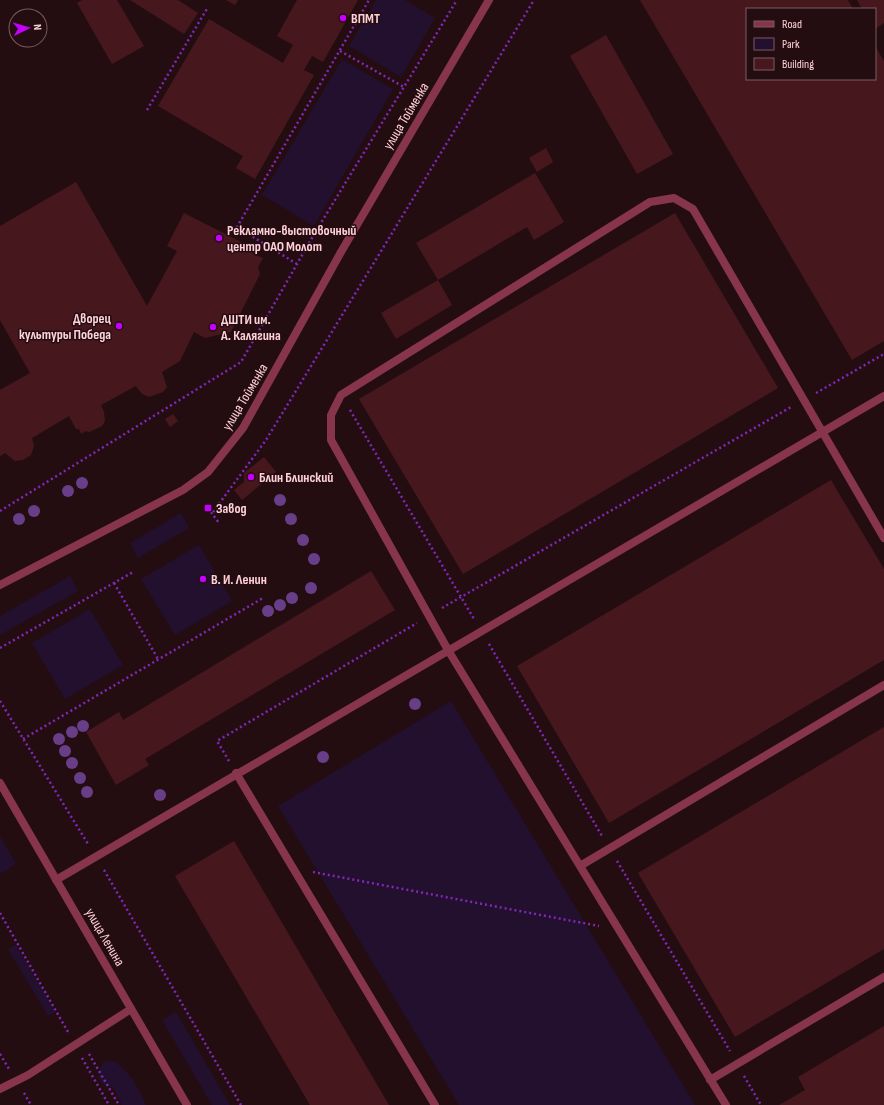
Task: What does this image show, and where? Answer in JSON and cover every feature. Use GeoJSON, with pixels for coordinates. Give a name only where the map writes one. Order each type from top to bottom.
{"type":"FeatureCollection","features":[{"type":"Feature","properties":{"kind":"street","name":"улица Тойменка"},"geometry":{"type":"LineString","coordinates":[[0,586],[183,490],[208,472],[227,451],[259,401],[341,252],[489,0]]}},
{"type":"Feature","properties":{"kind":"street"},"geometry":{"type":"LineString","coordinates":[[726,1105],[448,650],[331,440],[331,415],[341,395],[650,202],[674,198],[693,209],[823,430],[884,538]]}},
{"type":"Feature","properties":{"kind":"street"},"geometry":{"type":"LineString","coordinates":[[56,880],[823,430],[884,396]]}},
{"type":"Feature","properties":{"kind":"street"},"geometry":{"type":"LineString","coordinates":[[580,866],[884,685]]}},
{"type":"Feature","properties":{"kind":"street"},"geometry":{"type":"LineString","coordinates":[[236,774],[435,1105]]}},
{"type":"Feature","properties":{"kind":"street","name":"улица Ленина"},"geometry":{"type":"LineString","coordinates":[[0,782],[186,1105]]}},
{"type":"Feature","properties":{"kind":"street"},"geometry":{"type":"LineString","coordinates":[[710,1080],[884,977]]}},
{"type":"Feature","properties":{"kind":"street"},"geometry":{"type":"LineString","coordinates":[[0,1089],[17,1082],[131,1009]]}},
{"type":"Feature","properties":{"kind":"path"},"geometry":{"type":"LineString","coordinates":[[297,264],[237,227],[369,0]]}},
{"type":"Feature","properties":{"kind":"path"},"geometry":{"type":"LineString","coordinates":[[0,511],[241,362],[297,264],[457,0]]}},
{"type":"Feature","properties":{"kind":"path"},"geometry":{"type":"LineString","coordinates":[[213,512],[266,440],[534,0]]}},
{"type":"Feature","properties":{"kind":"path"},"geometry":{"type":"LineString","coordinates":[[147,110],[208,7]]}},
{"type":"Feature","properties":{"kind":"path"},"geometry":{"type":"LineString","coordinates":[[340,51],[404,87]]}},
{"type":"Feature","properties":{"kind":"path"},"geometry":{"type":"LineString","coordinates":[[236,774],[217,741],[461,597],[884,354]]}},
{"type":"Feature","properties":{"kind":"path"},"geometry":{"type":"LineString","coordinates":[[341,395],[761,1105]]}},
{"type":"Feature","properties":{"kind":"path"},"geometry":{"type":"LineString","coordinates":[[208,508],[213,512],[219,523]]}},
{"type":"Feature","properties":{"kind":"path"},"geometry":{"type":"LineString","coordinates":[[0,648],[133,572]]}},
{"type":"Feature","properties":{"kind":"path"},"geometry":{"type":"LineString","coordinates":[[114,583],[158,659]]}},
{"type":"Feature","properties":{"kind":"path"},"geometry":{"type":"LineString","coordinates":[[23,739],[263,598]]}},
{"type":"Feature","properties":{"kind":"path"},"geometry":{"type":"LineString","coordinates":[[0,701],[95,856],[241,1105]]}},
{"type":"Feature","properties":{"kind":"path"},"geometry":{"type":"LineString","coordinates":[[293,868],[619,930]]}},
{"type":"Feature","properties":{"kind":"path"},"geometry":{"type":"LineString","coordinates":[[0,913],[78,1044],[119,1105]]}},
{"type":"Feature","properties":{"kind":"path"},"geometry":{"type":"LineString","coordinates":[[78,1044],[109,1105]]}},
{"type":"Feature","properties":{"kind":"green space"},"geometry":{"type":"Polygon","coordinates":[[[376,0],[405,0],[435,18],[401,77],[349,46],[376,0]]]}},
{"type":"Feature","properties":{"kind":"green space"},"geometry":{"type":"Polygon","coordinates":[[[342,59],[393,89],[314,226],[262,195],[342,59]]]}},
{"type":"Feature","properties":{"kind":"green space"},"geometry":{"type":"Polygon","coordinates":[[[181,513],[189,528],[138,558],[130,543],[181,513]]]}},
{"type":"Feature","properties":{"kind":"green space"},"geometry":{"type":"Polygon","coordinates":[[[199,545],[232,601],[175,635],[141,579],[199,545]]]}},
{"type":"Feature","properties":{"kind":"green space"},"geometry":{"type":"Polygon","coordinates":[[[70,576],[78,591],[0,635],[0,616],[70,576]]]}},
{"type":"Feature","properties":{"kind":"green space"},"geometry":{"type":"Polygon","coordinates":[[[90,609],[123,665],[65,699],[32,643],[90,609]]]}},
{"type":"Feature","properties":{"kind":"green space"},"geometry":{"type":"Polygon","coordinates":[[[451,701],[695,1105],[459,1105],[278,806],[451,701]]]}},
{"type":"Feature","properties":{"kind":"green space"},"geometry":{"type":"Polygon","coordinates":[[[0,836],[16,864],[0,874],[0,836]]]}},
{"type":"Feature","properties":{"kind":"green space"},"geometry":{"type":"Polygon","coordinates":[[[16,945],[56,1012],[48,1016],[8,949],[16,945]]]}},
{"type":"Feature","properties":{"kind":"green space"},"geometry":{"type":"Polygon","coordinates":[[[176,1012],[230,1105],[212,1105],[162,1020],[176,1012]]]}},
{"type":"Feature","properties":{"kind":"green space"},"geometry":{"type":"Polygon","coordinates":[[[114,1061],[133,1081],[141,1093],[146,1105],[122,1105],[113,1087],[107,1086],[101,1082],[99,1075],[103,1062],[114,1061]]]}},
{"type":"Feature","properties":{"kind":"building"},"geometry":{"type":"Polygon","coordinates":[[[82,0],[117,0],[144,46],[112,64],[77,3],[82,0]]]}},
{"type":"Feature","properties":{"kind":"building"},"geometry":{"type":"Polygon","coordinates":[[[130,0],[178,0],[198,13],[184,34],[130,0]]]}},
{"type":"Feature","properties":{"kind":"building"},"geometry":{"type":"Polygon","coordinates":[[[226,0],[238,0],[235,5],[226,0]]]}},
{"type":"Feature","properties":{"kind":"building"},"geometry":{"type":"Polygon","coordinates":[[[297,0],[358,0],[323,62],[312,56],[304,70],[314,75],[255,179],[236,168],[243,156],[158,106],[209,19],[283,63],[293,45],[277,36],[297,0]]]}},
{"type":"Feature","properties":{"kind":"building"},"geometry":{"type":"Polygon","coordinates":[[[640,0],[848,0],[852,8],[746,8],[746,80],[876,80],[876,48],[884,61],[884,341],[852,360],[640,0]]]}},
{"type":"Feature","properties":{"kind":"building"},"geometry":{"type":"Polygon","coordinates":[[[857,0],[884,0],[884,23],[876,28],[876,8],[861,8],[857,0]]]}},
{"type":"Feature","properties":{"kind":"building"},"geometry":{"type":"Polygon","coordinates":[[[606,35],[673,154],[637,174],[570,56],[606,35]]]}},
{"type":"Feature","properties":{"kind":"building"},"geometry":{"type":"Polygon","coordinates":[[[546,148],[553,162],[537,172],[529,158],[546,148]]]}},
{"type":"Feature","properties":{"kind":"building"},"geometry":{"type":"Polygon","coordinates":[[[535,173],[564,222],[534,240],[527,227],[438,280],[416,243],[535,173]]]}},
{"type":"Feature","properties":{"kind":"building","name":"Дворец культуры Победа"},"geometry":{"type":"Polygon","coordinates":[[[76,182],[147,306],[177,251],[167,246],[184,213],[251,247],[253,254],[263,258],[258,267],[260,274],[231,332],[205,338],[194,332],[180,361],[162,372],[167,387],[163,392],[149,397],[142,394],[136,386],[101,405],[104,412],[105,421],[102,426],[89,432],[86,431],[81,434],[79,429],[76,429],[69,416],[32,438],[34,446],[31,455],[23,460],[15,461],[5,453],[0,456],[0,390],[30,373],[0,320],[0,226],[76,182]]]}},
{"type":"Feature","properties":{"kind":"building"},"geometry":{"type":"Polygon","coordinates":[[[675,213],[778,388],[463,574],[359,399],[675,213]]]}},
{"type":"Feature","properties":{"kind":"building"},"geometry":{"type":"Polygon","coordinates":[[[438,280],[452,305],[396,339],[381,313],[438,280]]]}},
{"type":"Feature","properties":{"kind":"building"},"geometry":{"type":"Polygon","coordinates":[[[173,414],[178,421],[170,427],[165,419],[173,414]]]}},
{"type":"Feature","properties":{"kind":"building"},"geometry":{"type":"Polygon","coordinates":[[[264,457],[276,472],[242,500],[234,490],[244,482],[244,473],[264,457]]]}},
{"type":"Feature","properties":{"kind":"building"},"geometry":{"type":"Polygon","coordinates":[[[831,480],[884,569],[884,660],[609,823],[517,666],[831,480]]]}},
{"type":"Feature","properties":{"kind":"building"},"geometry":{"type":"Polygon","coordinates":[[[371,571],[395,610],[145,759],[149,765],[116,785],[86,732],[119,712],[123,720],[371,571]]]}},
{"type":"Feature","properties":{"kind":"building"},"geometry":{"type":"Polygon","coordinates":[[[884,727],[884,949],[735,1037],[638,873],[884,727]]]}},
{"type":"Feature","properties":{"kind":"building"},"geometry":{"type":"Polygon","coordinates":[[[234,841],[389,1105],[310,1105],[175,876],[234,841]]]}},
{"type":"Feature","properties":{"kind":"building"},"geometry":{"type":"Polygon","coordinates":[[[884,1026],[884,1105],[779,1105],[805,1090],[798,1077],[884,1026]]]}},
{"type":"Feature","properties":{"kind":"place","name":"ВПМТ"},"geometry":{"type":"Point","coordinates":[343,18]}},
{"type":"Feature","properties":{"kind":"place","name":"Рекламно-выстовочный центр ОАО Молот"},"geometry":{"type":"Point","coordinates":[219,238]}},
{"type":"Feature","properties":{"kind":"place","name":"Дворец культуры Победа"},"geometry":{"type":"Point","coordinates":[119,326]}},
{"type":"Feature","properties":{"kind":"place","name":"ДШТИ им. А. Калягина"},"geometry":{"type":"Point","coordinates":[213,327]}},
{"type":"Feature","properties":{"kind":"place","name":"Блин Блинский"},"geometry":{"type":"Point","coordinates":[251,477]}},
{"type":"Feature","properties":{"kind":"place","name":"Завод"},"geometry":{"type":"Point","coordinates":[208,508]}},
{"type":"Feature","properties":{"kind":"place","name":"В. И. Ленин"},"geometry":{"type":"Point","coordinates":[203,579]}}]}
